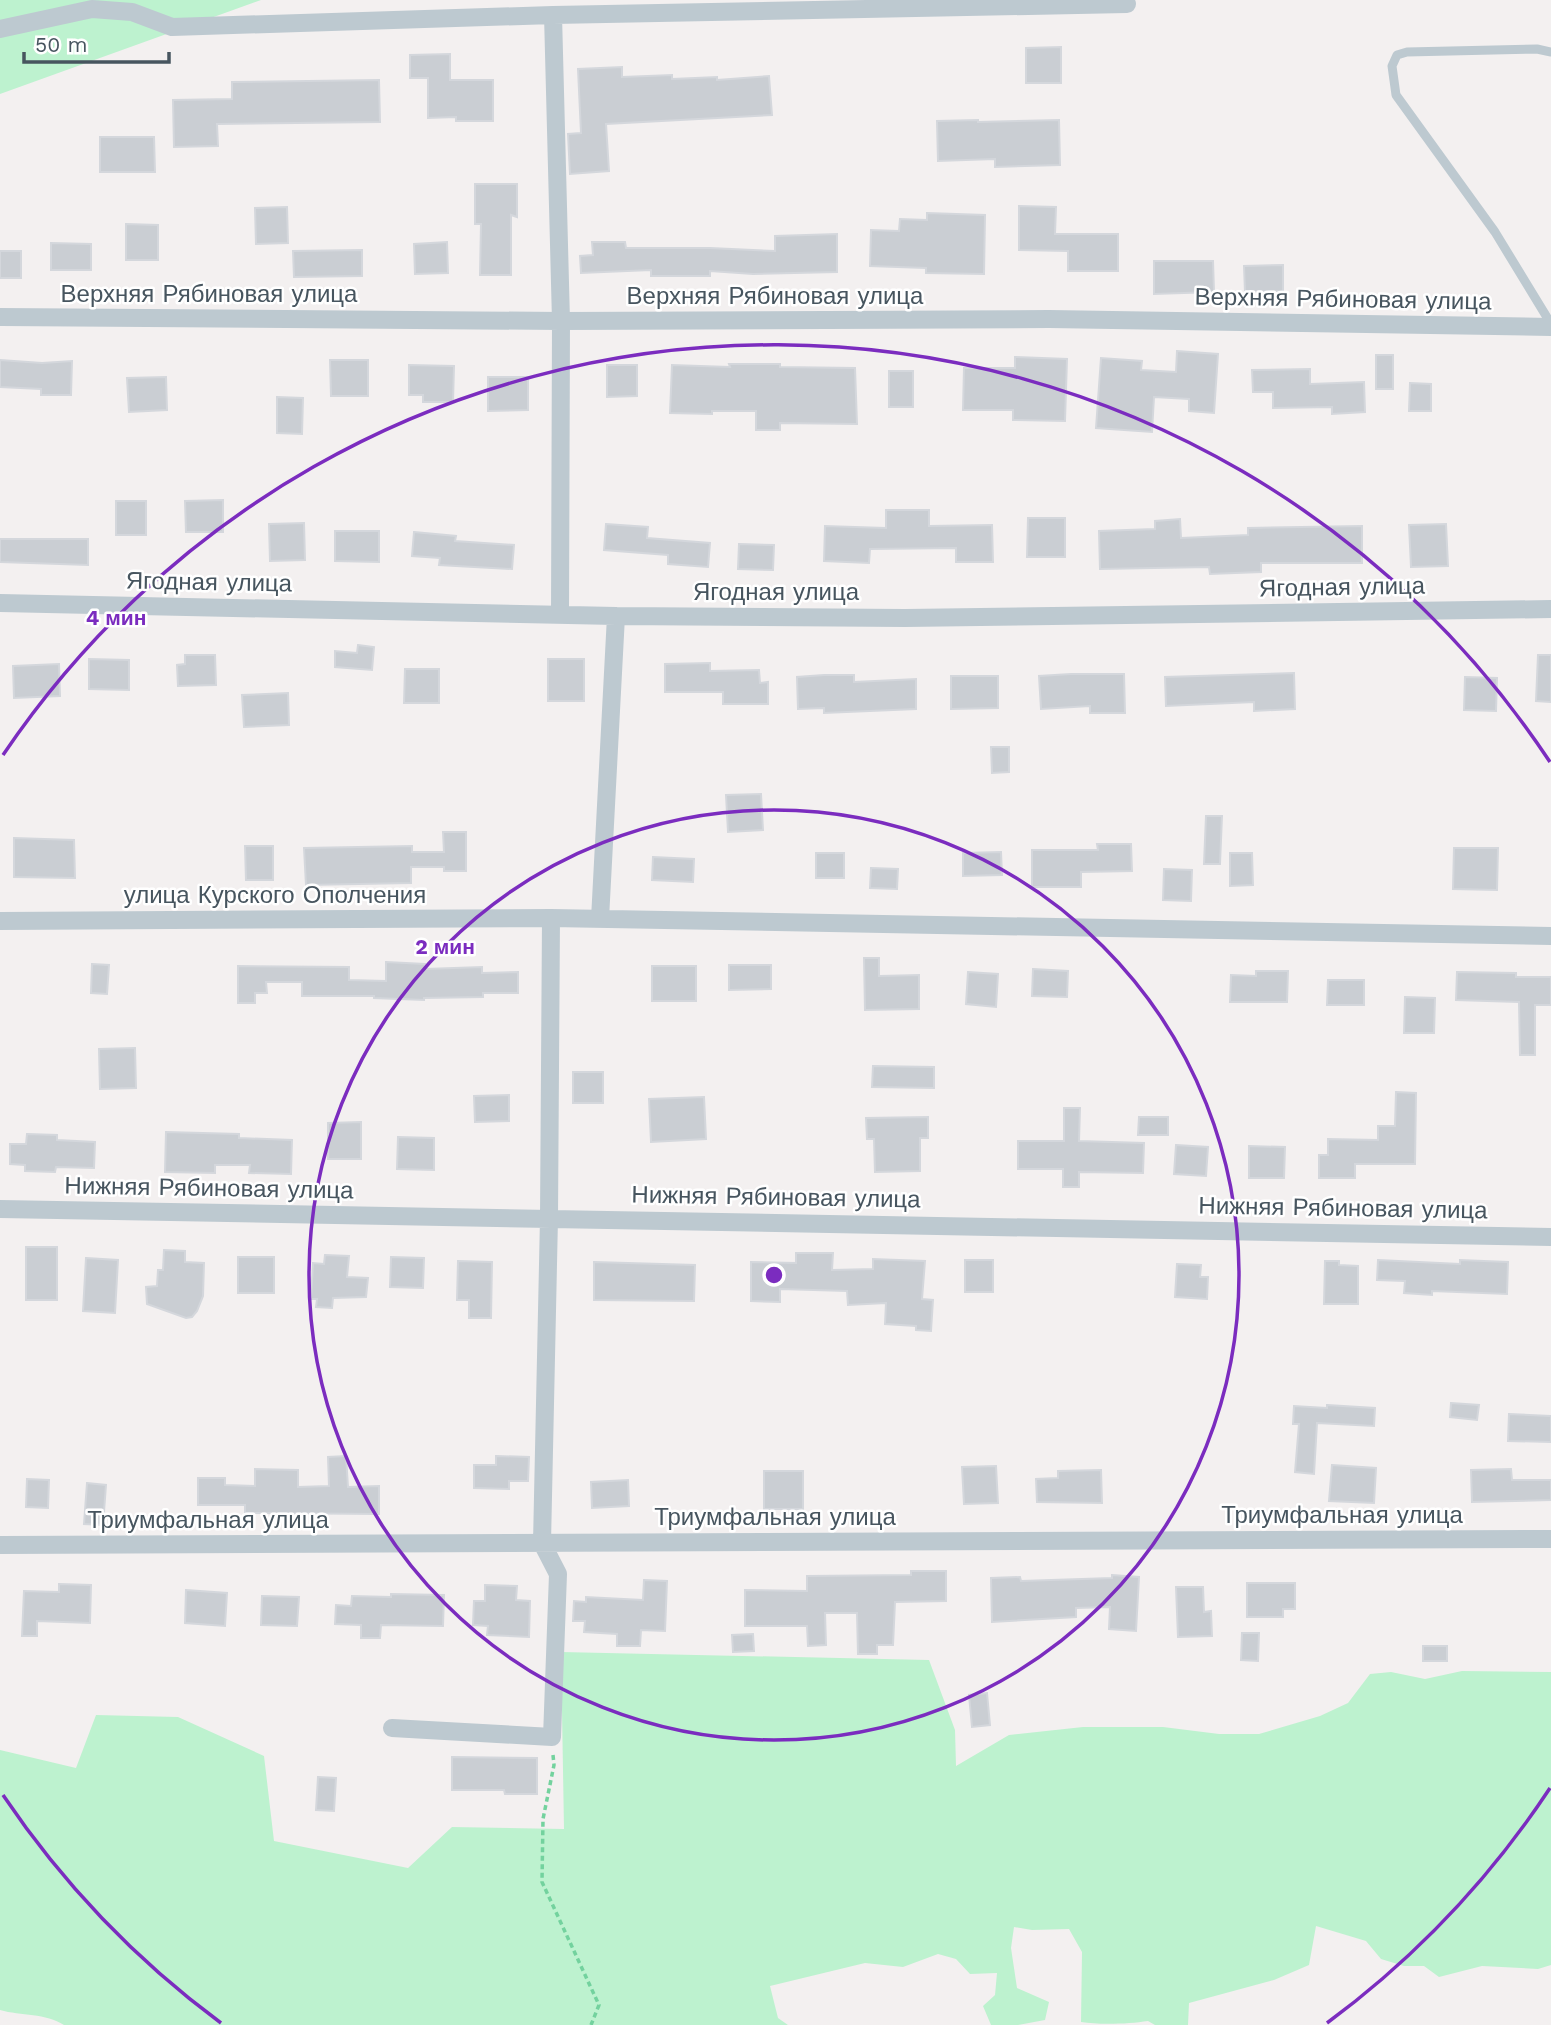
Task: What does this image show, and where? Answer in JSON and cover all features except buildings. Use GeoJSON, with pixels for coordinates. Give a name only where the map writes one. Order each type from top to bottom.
{"type":"FeatureCollection","features":[{"type":"Feature","properties":{"kind":"street"},"geometry":{"type":"LineString","coordinates":[[0,29],[92,9],[132,12],[172,27],[1127,4]]}},
{"type":"Feature","properties":{"kind":"street"},"geometry":{"type":"LineString","coordinates":[[553,16],[561,321],[560,614]]}},
{"type":"Feature","properties":{"kind":"street","name":"Верхняя Рябиновая улица"},"geometry":{"type":"LineString","coordinates":[[0,317],[561,321],[1049,319],[1551,326]]}},
{"type":"Feature","properties":{"kind":"street","name":"Ягодная улица"},"geometry":{"type":"LineString","coordinates":[[0,603],[617,616],[905,618],[1551,609]]}},
{"type":"Feature","properties":{"kind":"street"},"geometry":{"type":"LineString","coordinates":[[600,919],[617,616]]}},
{"type":"Feature","properties":{"kind":"street"},"geometry":{"type":"LineString","coordinates":[[392,1728],[552,1737],[558,1574],[542,1543],[549,1218],[551,918]]}},
{"type":"Feature","properties":{"kind":"street","name":"улица Курского Ополчения"},"geometry":{"type":"LineString","coordinates":[[0,921],[551,918],[1551,936]]}},
{"type":"Feature","properties":{"kind":"street","name":"Нижняя Рябиновая улица"},"geometry":{"type":"LineString","coordinates":[[0,1209],[1551,1237]]}},
{"type":"Feature","properties":{"kind":"street","name":"Триумфальная улица"},"geometry":{"type":"LineString","coordinates":[[0,1545],[1551,1539]]}},
{"type":"Feature","properties":{"kind":"lane"},"geometry":{"type":"LineString","coordinates":[[1551,51],[1407,52],[1397,55],[1392,66],[1396,95],[1495,232],[1551,326]]}},
{"type":"Feature","properties":{"kind":"path"},"geometry":{"type":"LineString","coordinates":[[552,1737],[554,1765],[543,1819],[542,1882],[598,2005],[591,2025]]}},
{"type":"Feature","properties":{"kind":"green space"},"geometry":{"type":"Polygon","coordinates":[[[0,0],[261,0],[0,94],[0,0]]]}},
{"type":"Feature","properties":{"kind":"green space"},"geometry":{"type":"Polygon","coordinates":[[[561,1652],[929,1660],[955,1730],[956,1766],[1009,1735],[1083,1727],[1163,1727],[1219,1734],[1259,1734],[1320,1716],[1348,1703],[1370,1674],[1391,1672],[1425,1679],[1462,1671],[1551,1672],[1551,1965],[1538,1969],[1482,1966],[1439,1977],[1424,1966],[1404,1966],[1381,1959],[1366,1941],[1316,1926],[1309,1965],[1274,1980],[1189,2003],[1188,2025],[1155,2025],[1148,2021],[1096,2024],[1081,2022],[1082,1952],[1069,1929],[1032,1930],[1014,1927],[1011,1948],[1017,1988],[1049,2002],[1045,2020],[1018,2025],[991,2025],[983,2006],[995,1995],[997,1973],[970,1974],[956,1959],[938,1954],[903,1967],[865,1963],[770,1986],[778,2018],[788,2025],[64,2025],[41,2017],[0,2010],[0,1750],[76,1768],[96,1715],[178,1717],[264,1756],[274,1841],[408,1868],[452,1827],[564,1829],[561,1652]]]}}]}
